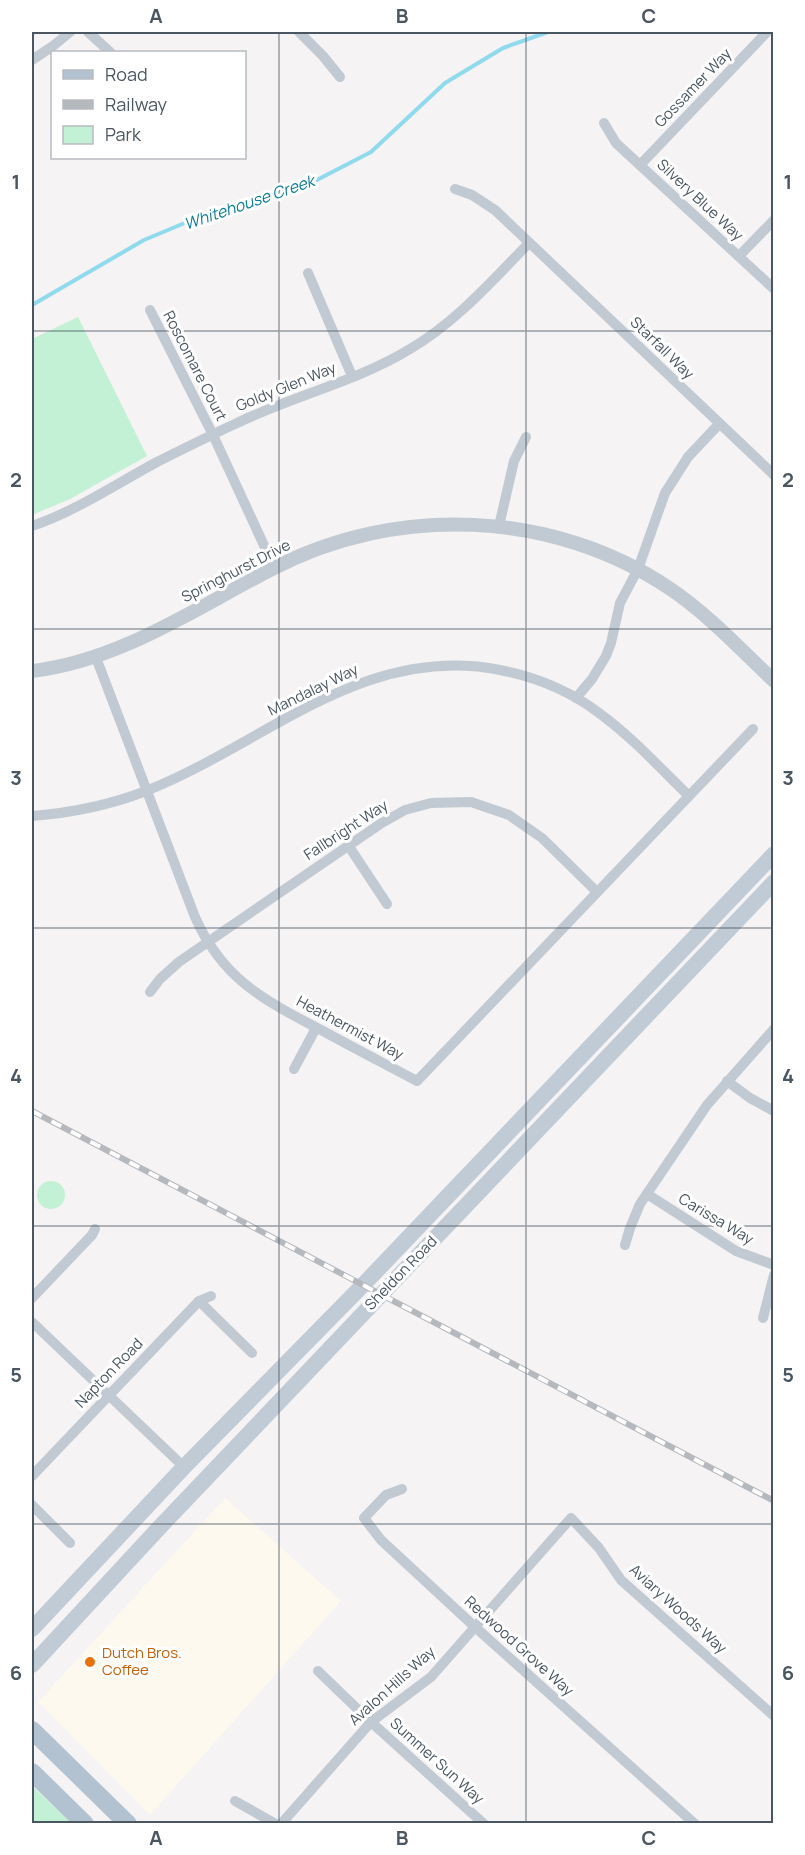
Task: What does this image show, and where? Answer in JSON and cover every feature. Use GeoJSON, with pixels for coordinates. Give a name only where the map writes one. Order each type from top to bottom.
{"type":"FeatureCollection","features":[{"type":"Feature","properties":{"kind":"main road","name":"Sheldon Road"},"geometry":{"type":"LineString","coordinates":[[32,1629],[184,1467],[363,1285],[774,854]]}},
{"type":"Feature","properties":{"kind":"main road","name":"Sheldon Road"},"geometry":{"type":"LineString","coordinates":[[32,1665],[158,1529],[774,882]]}},
{"type":"Feature","properties":{"kind":"main road"},"geometry":{"type":"LineString","coordinates":[[158,1529],[161,1513],[198,1472],[216,1434]]}},
{"type":"Feature","properties":{"kind":"main road"},"geometry":{"type":"LineString","coordinates":[[32,1730],[128,1824]]}},
{"type":"Feature","properties":{"kind":"main road"},"geometry":{"type":"LineString","coordinates":[[32,1772],[85,1824]]}},
{"type":"Feature","properties":{"kind":"street"},"geometry":{"type":"LineString","coordinates":[[32,60],[70,32]]}},
{"type":"Feature","properties":{"kind":"street"},"geometry":{"type":"LineString","coordinates":[[88,32],[109,51]]}},
{"type":"Feature","properties":{"kind":"street"},"geometry":{"type":"LineString","coordinates":[[299,32],[323,56],[339,77]]}},
{"type":"Feature","properties":{"kind":"street","name":"Gossamer Way"},"geometry":{"type":"LineString","coordinates":[[640,165],[767,32]]}},
{"type":"Feature","properties":{"kind":"street","name":"Silvery Blue Way"},"geometry":{"type":"LineString","coordinates":[[604,123],[616,143],[774,289]]}},
{"type":"Feature","properties":{"kind":"street","name":"Starfall Way"},"geometry":{"type":"LineString","coordinates":[[455,189],[484,202],[774,475]]}},
{"type":"Feature","properties":{"kind":"street"},"geometry":{"type":"LineString","coordinates":[[739,256],[774,220]]}},
{"type":"Feature","properties":{"kind":"street","name":"Goldy Glen Way"},"geometry":{"type":"LineString","coordinates":[[32,526],[53,518],[266,410],[377,367],[412,348],[455,317],[529,243]]}},
{"type":"Feature","properties":{"kind":"street"},"geometry":{"type":"LineString","coordinates":[[308,273],[352,376]]}},
{"type":"Feature","properties":{"kind":"street","name":"Roscomare Court"},"geometry":{"type":"LineString","coordinates":[[150,310],[213,435],[274,567]]}},
{"type":"Feature","properties":{"kind":"street"},"geometry":{"type":"LineString","coordinates":[[576,698],[592,679],[606,656],[620,603],[638,569],[665,493],[688,457],[719,424]]}},
{"type":"Feature","properties":{"kind":"street"},"geometry":{"type":"LineString","coordinates":[[500,526],[514,461],[525,437]]}},
{"type":"Feature","properties":{"kind":"street","name":"Springhurst Drive"},"geometry":{"type":"LineString","coordinates":[[32,671],[69,664],[160,629],[274,567],[317,549],[374,533],[433,525],[500,526],[539,532],[576,543],[638,569],[689,603],[774,681]]}},
{"type":"Feature","properties":{"kind":"street","name":"Heathermist Way"},"geometry":{"type":"LineString","coordinates":[[95,655],[207,942],[227,968],[262,998],[417,1081],[753,729]]}},
{"type":"Feature","properties":{"kind":"street","name":"Mandalay Way"},"geometry":{"type":"LineString","coordinates":[[32,816],[74,811],[147,791],[333,694],[366,681],[409,669],[462,665],[527,677],[576,698],[619,729],[689,796]]}},
{"type":"Feature","properties":{"kind":"street","name":"Fallbright Way"},"geometry":{"type":"LineString","coordinates":[[150,992],[169,969],[348,845],[393,816],[431,803],[471,802],[497,809],[521,821],[542,837],[597,892]]}},
{"type":"Feature","properties":{"kind":"street"},"geometry":{"type":"LineString","coordinates":[[348,845],[387,904]]}},
{"type":"Feature","properties":{"kind":"street"},"geometry":{"type":"LineString","coordinates":[[294,1069],[316,1028]]}},
{"type":"Feature","properties":{"kind":"street"},"geometry":{"type":"LineString","coordinates":[[625,1245],[635,1216],[647,1194],[707,1105],[774,1029]]}},
{"type":"Feature","properties":{"kind":"street"},"geometry":{"type":"LineString","coordinates":[[727,1081],[750,1098],[774,1111]]}},
{"type":"Feature","properties":{"kind":"street","name":"Carissa Way"},"geometry":{"type":"LineString","coordinates":[[647,1194],[735,1251],[774,1265]]}},
{"type":"Feature","properties":{"kind":"street"},"geometry":{"type":"LineString","coordinates":[[32,1298],[92,1235],[95,1229]]}},
{"type":"Feature","properties":{"kind":"street"},"geometry":{"type":"LineString","coordinates":[[763,1318],[774,1275]]}},
{"type":"Feature","properties":{"kind":"street","name":"Napton Road"},"geometry":{"type":"LineString","coordinates":[[32,1476],[199,1301],[211,1296]]}},
{"type":"Feature","properties":{"kind":"street"},"geometry":{"type":"LineString","coordinates":[[199,1301],[252,1353]]}},
{"type":"Feature","properties":{"kind":"street"},"geometry":{"type":"LineString","coordinates":[[32,1322],[184,1467]]}},
{"type":"Feature","properties":{"kind":"street","name":"Redwood Grove Way"},"geometry":{"type":"LineString","coordinates":[[402,1488],[386,1494],[364,1518],[381,1540],[695,1824]]}},
{"type":"Feature","properties":{"kind":"street"},"geometry":{"type":"LineString","coordinates":[[32,1505],[70,1543]]}},
{"type":"Feature","properties":{"kind":"street","name":"Avalon Hills Way"},"geometry":{"type":"LineString","coordinates":[[281,1824],[370,1722],[431,1677],[571,1518]]}},
{"type":"Feature","properties":{"kind":"street","name":"Aviary Woods Way"},"geometry":{"type":"LineString","coordinates":[[571,1518],[599,1548],[621,1580],[774,1716]]}},
{"type":"Feature","properties":{"kind":"street","name":"Summer Sun Way"},"geometry":{"type":"LineString","coordinates":[[318,1671],[370,1722],[484,1824]]}},
{"type":"Feature","properties":{"kind":"street"},"geometry":{"type":"LineString","coordinates":[[235,1801],[276,1824]]}},
{"type":"Feature","properties":{"kind":"shaded area"},"geometry":{"type":"Polygon","coordinates":[[[225,1498],[341,1601],[150,1815],[38,1702],[225,1498]]]}},
{"type":"Feature","properties":{"kind":"green space"},"geometry":{"type":"Polygon","coordinates":[[[78,317],[147,456],[70,499],[32,515],[32,339],[78,317]]]}},
{"type":"Feature","properties":{"kind":"green space"},"geometry":{"type":"Polygon","coordinates":[[[51,1181],[61,1185],[65,1195],[61,1205],[51,1209],[41,1205],[37,1195],[41,1185],[51,1181]]]}},
{"type":"Feature","properties":{"kind":"green space"},"geometry":{"type":"Polygon","coordinates":[[[32,1786],[71,1823],[32,1823],[32,1786]]]}},
{"type":"Feature","properties":{"kind":"waterway","name":"Whitehouse Creek"},"geometry":{"type":"LineString","coordinates":[[32,305],[144,240],[211,212],[311,183],[371,152],[445,83],[503,48],[548,32]]}},
{"type":"Feature","properties":{"kind":"railway"},"geometry":{"type":"LineString","coordinates":[[32,1111],[774,1501]]}},
{"type":"Feature","properties":{"kind":"place","name":"Dutch Bros. Coffee"},"geometry":{"type":"Point","coordinates":[90,1662]}}]}
